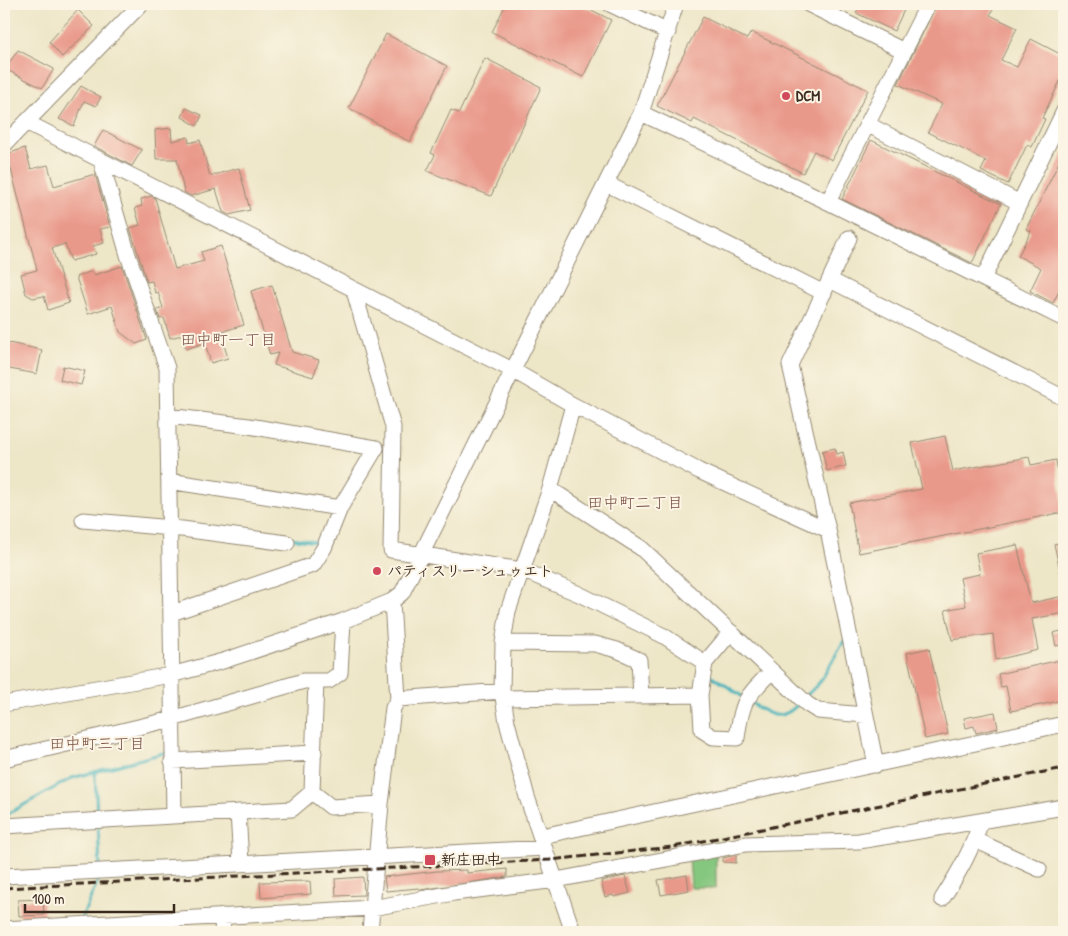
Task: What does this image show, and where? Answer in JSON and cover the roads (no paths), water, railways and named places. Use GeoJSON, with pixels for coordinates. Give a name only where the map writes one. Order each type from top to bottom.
{"type":"FeatureCollection","features":[{"type":"Feature","properties":{"kind":"street"},"geometry":{"type":"LineString","coordinates":[[4,145],[141,4]]}},
{"type":"Feature","properties":{"kind":"street"},"geometry":{"type":"LineString","coordinates":[[610,4],[668,32]]}},
{"type":"Feature","properties":{"kind":"street"},"geometry":{"type":"LineString","coordinates":[[4,704],[171,675],[272,646],[343,621],[392,601],[402,593],[641,113],[676,4]]}},
{"type":"Feature","properties":{"kind":"street"},"geometry":{"type":"LineString","coordinates":[[808,4],[904,51]]}},
{"type":"Feature","properties":{"kind":"street"},"geometry":{"type":"LineString","coordinates":[[828,202],[928,4]]}},
{"type":"Feature","properties":{"kind":"street"},"geometry":{"type":"LineString","coordinates":[[983,279],[1020,203],[1061,127],[1064,111]]}},
{"type":"Feature","properties":{"kind":"street"},"geometry":{"type":"LineString","coordinates":[[641,113],[828,202],[1064,320]]}},
{"type":"Feature","properties":{"kind":"street"},"geometry":{"type":"LineString","coordinates":[[26,122],[514,371],[573,405],[699,471],[828,530]]}},
{"type":"Feature","properties":{"kind":"street"},"geometry":{"type":"LineString","coordinates":[[867,124],[1020,203]]}},
{"type":"Feature","properties":{"kind":"street"},"geometry":{"type":"LineString","coordinates":[[101,161],[128,255],[167,368],[174,816]]}},
{"type":"Feature","properties":{"kind":"street"},"geometry":{"type":"LineString","coordinates":[[607,184],[1064,398]]}},
{"type":"Feature","properties":{"kind":"street"},"geometry":{"type":"LineString","coordinates":[[849,238],[790,365],[828,530],[876,765]]}},
{"type":"Feature","properties":{"kind":"street"},"geometry":{"type":"LineString","coordinates":[[354,291],[393,426],[391,550],[522,570],[579,594],[664,636],[705,663]]}},
{"type":"Feature","properties":{"kind":"street"},"geometry":{"type":"LineString","coordinates":[[573,405],[550,489],[508,611],[504,643],[503,694],[516,758],[573,932]]}},
{"type":"Feature","properties":{"kind":"street"},"geometry":{"type":"LineString","coordinates":[[168,416],[249,426],[376,448]]}},
{"type":"Feature","properties":{"kind":"street"},"geometry":{"type":"LineString","coordinates":[[172,613],[313,565],[324,548],[340,508],[387,429],[393,426]]}},
{"type":"Feature","properties":{"kind":"street"},"geometry":{"type":"LineString","coordinates":[[169,481],[340,508]]}},
{"type":"Feature","properties":{"kind":"street"},"geometry":{"type":"LineString","coordinates":[[550,489],[641,548],[807,704],[818,711],[865,715]]}},
{"type":"Feature","properties":{"kind":"street"},"geometry":{"type":"LineString","coordinates":[[84,520],[286,543]]}},
{"type":"Feature","properties":{"kind":"street"},"geometry":{"type":"LineString","coordinates":[[370,932],[381,804],[393,708],[398,700],[392,601]]}},
{"type":"Feature","properties":{"kind":"street"},"geometry":{"type":"LineString","coordinates":[[4,759],[172,719],[304,681],[330,681],[340,673],[343,621]]}},
{"type":"Feature","properties":{"kind":"street"},"geometry":{"type":"LineString","coordinates":[[731,632],[705,663],[700,695],[702,730],[713,737],[737,738],[741,708],[750,692],[772,671]]}},
{"type":"Feature","properties":{"kind":"street"},"geometry":{"type":"LineString","coordinates":[[504,643],[595,644],[617,650],[639,660],[641,696]]}},
{"type":"Feature","properties":{"kind":"street"},"geometry":{"type":"LineString","coordinates":[[4,826],[292,809],[312,792],[316,681]]}},
{"type":"Feature","properties":{"kind":"street"},"geometry":{"type":"LineString","coordinates":[[398,700],[503,694],[700,695]]}},
{"type":"Feature","properties":{"kind":"street"},"geometry":{"type":"LineString","coordinates":[[4,876],[376,856],[543,842],[791,781],[876,765],[1064,724]]}},
{"type":"Feature","properties":{"kind":"street"},"geometry":{"type":"LineString","coordinates":[[172,761],[314,753]]}},
{"type":"Feature","properties":{"kind":"street"},"geometry":{"type":"LineString","coordinates":[[312,792],[331,808],[381,804]]}},
{"type":"Feature","properties":{"kind":"street"},"geometry":{"type":"LineString","coordinates":[[4,929],[75,928],[223,916],[372,908],[454,893],[556,880],[746,844],[860,840],[1064,807]]}},
{"type":"Feature","properties":{"kind":"street"},"geometry":{"type":"LineString","coordinates":[[238,812],[241,863]]}},
{"type":"Feature","properties":{"kind":"street"},"geometry":{"type":"LineString","coordinates":[[942,900],[975,840],[980,821]]}},
{"type":"Feature","properties":{"kind":"street"},"geometry":{"type":"LineString","coordinates":[[975,840],[1039,869]]}},
{"type":"Feature","properties":{"kind":"street"},"geometry":{"type":"LineString","coordinates":[[222,932],[223,916]]}},
{"type":"Feature","properties":{"kind":"waterway"},"geometry":{"type":"LineString","coordinates":[[290,538],[316,542]]}},
{"type":"Feature","properties":{"kind":"waterway"},"geometry":{"type":"LineString","coordinates":[[806,696],[820,682],[844,641]]}},
{"type":"Feature","properties":{"kind":"waterway"},"geometry":{"type":"LineString","coordinates":[[709,674],[743,697]]}},
{"type":"Feature","properties":{"kind":"waterway"},"geometry":{"type":"LineString","coordinates":[[750,702],[764,711],[776,715],[787,713],[800,702]]}},
{"type":"Feature","properties":{"kind":"waterway"},"geometry":{"type":"LineString","coordinates":[[4,816],[72,778],[167,752]]}},
{"type":"Feature","properties":{"kind":"waterway"},"geometry":{"type":"LineString","coordinates":[[95,772],[97,817]]}},
{"type":"Feature","properties":{"kind":"waterway"},"geometry":{"type":"LineString","coordinates":[[98,826],[100,867]]}},
{"type":"Feature","properties":{"kind":"waterway"},"geometry":{"type":"LineString","coordinates":[[81,920],[100,876]]}},
{"type":"Feature","properties":{"kind":"railway"},"geometry":{"type":"LineString","coordinates":[[4,888],[550,860],[673,847],[1064,768]]}},
{"type":"Feature","properties":{"kind":"place","name":"DCM"},"geometry":{"type":"Point","coordinates":[786,96]}},
{"type":"Feature","properties":{"kind":"place","name":"パティスリー シュゥエト"},"geometry":{"type":"Point","coordinates":[377,571]}},
{"type":"Feature","properties":{"kind":"place","name":"新庄田中"},"geometry":{"type":"Point","coordinates":[430,860]}},
{"type":"Feature","properties":{"kind":"district","name":"田中町一丁目"},"geometry":{"type":"Point","coordinates":[228,339]}},
{"type":"Feature","properties":{"kind":"district","name":"田中町二丁目"},"geometry":{"type":"Point","coordinates":[635,502]}},
{"type":"Feature","properties":{"kind":"district","name":"田中町三丁目"},"geometry":{"type":"Point","coordinates":[97,743]}}]}
